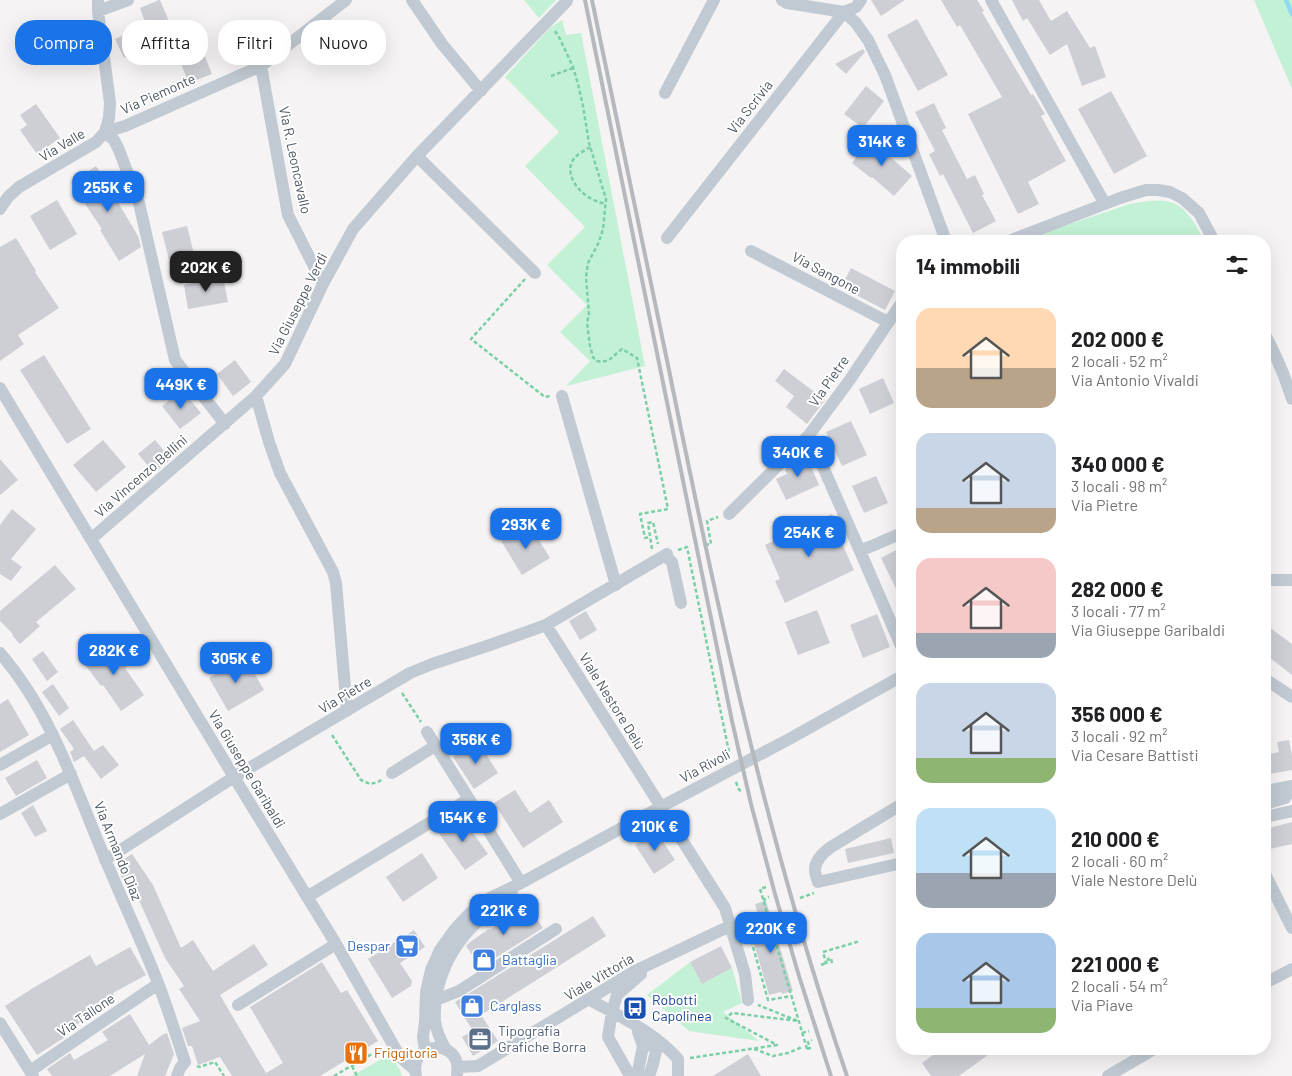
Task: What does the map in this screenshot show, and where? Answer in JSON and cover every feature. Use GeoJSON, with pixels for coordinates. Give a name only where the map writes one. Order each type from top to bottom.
{"type":"FeatureCollection","features":[{"type":"Feature","properties":{"kind":"street"},"geometry":{"type":"LineString","coordinates":[[98,5],[128,0]]}},
{"type":"Feature","properties":{"kind":"street","name":"Via Piemonte"},"geometry":{"type":"LineString","coordinates":[[105,132],[125,126],[261,66],[346,0]]}},
{"type":"Feature","properties":{"kind":"street"},"geometry":{"type":"LineString","coordinates":[[412,0],[442,44],[481,91]]}},
{"type":"Feature","properties":{"kind":"street"},"geometry":{"type":"LineString","coordinates":[[665,93],[714,0]]}},
{"type":"Feature","properties":{"kind":"street"},"geometry":{"type":"LineString","coordinates":[[782,0],[787,3],[844,12],[856,23],[868,40],[885,75],[944,235]]}},
{"type":"Feature","properties":{"kind":"street","name":"Via Scrivia"},"geometry":{"type":"LineString","coordinates":[[667,238],[844,12],[856,7],[861,0]]}},
{"type":"Feature","properties":{"kind":"street"},"geometry":{"type":"LineString","coordinates":[[991,0],[1106,204]]}},
{"type":"Feature","properties":{"kind":"street","name":"Via Giuseppe Verdi"},"geometry":{"type":"LineString","coordinates":[[256,396],[285,364],[323,284],[353,229],[417,156],[567,1]]}},
{"type":"Feature","properties":{"kind":"street","name":"Via Valle"},"geometry":{"type":"LineString","coordinates":[[0,209],[8,197],[19,187],[96,142],[105,132],[109,118],[110,103],[98,5]]}},
{"type":"Feature","properties":{"kind":"street","name":"Via R. Leoncavallo"},"geometry":{"type":"LineString","coordinates":[[261,66],[288,215],[323,284]]}},
{"type":"Feature","properties":{"kind":"street"},"geometry":{"type":"LineString","coordinates":[[105,132],[114,140],[119,150],[139,203],[175,360],[225,424]]}},
{"type":"Feature","properties":{"kind":"street"},"geometry":{"type":"LineString","coordinates":[[417,156],[534,271]]}},
{"type":"Feature","properties":{"kind":"street"},"geometry":{"type":"LineString","coordinates":[[1025,235],[1146,190],[1170,192],[1182,198],[1198,214],[1210,235]]}},
{"type":"Feature","properties":{"kind":"street","name":"Via Sangone"},"geometry":{"type":"LineString","coordinates":[[751,251],[888,322]]}},
{"type":"Feature","properties":{"kind":"street","name":"Via Pietre"},"geometry":{"type":"LineString","coordinates":[[729,514],[809,434],[849,381],[896,311]]}},
{"type":"Feature","properties":{"kind":"street"},"geometry":{"type":"LineString","coordinates":[[1271,345],[1286,378],[1292,399]]}},
{"type":"Feature","properties":{"kind":"street","name":"Via Giuseppe Garibaldi"},"geometry":{"type":"LineString","coordinates":[[0,388],[336,944],[386,1042],[405,1051],[419,1064]]}},
{"type":"Feature","properties":{"kind":"street"},"geometry":{"type":"LineString","coordinates":[[256,396],[280,473],[333,572],[336,583],[348,710]]}},
{"type":"Feature","properties":{"kind":"street","name":"Via Vincenzo Bellini"},"geometry":{"type":"LineString","coordinates":[[91,539],[256,396]]}},
{"type":"Feature","properties":{"kind":"street"},"geometry":{"type":"LineString","coordinates":[[562,396],[616,585]]}},
{"type":"Feature","properties":{"kind":"street"},"geometry":{"type":"LineString","coordinates":[[809,434],[896,634]]}},
{"type":"Feature","properties":{"kind":"street"},"geometry":{"type":"LineString","coordinates":[[860,551],[896,536]]}},
{"type":"Feature","properties":{"kind":"street"},"geometry":{"type":"LineString","coordinates":[[662,556],[672,562],[681,603]]}},
{"type":"Feature","properties":{"kind":"street","name":"Via Pietre"},"geometry":{"type":"LineString","coordinates":[[105,860],[234,777],[410,673],[546,625],[662,556]]}},
{"type":"Feature","properties":{"kind":"street"},"geometry":{"type":"LineString","coordinates":[[1271,580],[1292,580]]}},
{"type":"Feature","properties":{"kind":"street","name":"Viale Nestore Delù"},"geometry":{"type":"LineString","coordinates":[[546,625],[725,908],[730,926]]}},
{"type":"Feature","properties":{"kind":"street","name":"Via Armando Diaz"},"geometry":{"type":"LineString","coordinates":[[0,653],[30,694],[71,774],[105,860],[158,984],[186,1062],[179,1072]]}},
{"type":"Feature","properties":{"kind":"street","name":"Via Rivoli"},"geometry":{"type":"LineString","coordinates":[[419,1064],[425,1022],[426,992],[431,970],[440,950],[454,929],[470,913],[490,898],[791,738],[896,679]]}},
{"type":"Feature","properties":{"kind":"street"},"geometry":{"type":"LineString","coordinates":[[1271,683],[1292,697]]}},
{"type":"Feature","properties":{"kind":"street"},"geometry":{"type":"LineString","coordinates":[[427,732],[521,883]]}},
{"type":"Feature","properties":{"kind":"street"},"geometry":{"type":"LineString","coordinates":[[0,765],[52,735]]}},
{"type":"Feature","properties":{"kind":"street"},"geometry":{"type":"LineString","coordinates":[[392,773],[435,746]]}},
{"type":"Feature","properties":{"kind":"street"},"geometry":{"type":"LineString","coordinates":[[0,814],[71,774]]}},
{"type":"Feature","properties":{"kind":"street"},"geometry":{"type":"LineString","coordinates":[[1271,790],[1292,787]]}},
{"type":"Feature","properties":{"kind":"street"},"geometry":{"type":"LineString","coordinates":[[1271,802],[1285,798],[1292,787]]}},
{"type":"Feature","properties":{"kind":"street"},"geometry":{"type":"LineString","coordinates":[[307,897],[468,799]]}},
{"type":"Feature","properties":{"kind":"street"},"geometry":{"type":"LineString","coordinates":[[896,808],[824,852],[817,860],[814,869],[818,882],[896,864]]}},
{"type":"Feature","properties":{"kind":"street"},"geometry":{"type":"LineString","coordinates":[[1271,816],[1292,811]]}},
{"type":"Feature","properties":{"kind":"street","name":"Via Rivoli"},"geometry":{"type":"LineString","coordinates":[[457,1072],[455,1058],[446,1050],[435,1022],[436,994],[442,972],[450,956],[464,936],[521,883]]}},
{"type":"Feature","properties":{"kind":"street"},"geometry":{"type":"LineString","coordinates":[[1271,886],[1292,928]]}},
{"type":"Feature","properties":{"kind":"street"},"geometry":{"type":"LineString","coordinates":[[730,926],[745,974],[748,1000]]}},
{"type":"Feature","properties":{"kind":"street","name":"Viale Vittoria"},"geometry":{"type":"LineString","coordinates":[[457,1072],[478,1066],[590,1000],[609,986],[668,955],[730,926]]}},
{"type":"Feature","properties":{"kind":"street"},"geometry":{"type":"LineString","coordinates":[[436,1000],[459,991],[556,929]]}},
{"type":"Feature","properties":{"kind":"street"},"geometry":{"type":"LineString","coordinates":[[238,1005],[336,944]]}},
{"type":"Feature","properties":{"kind":"street"},"geometry":{"type":"LineString","coordinates":[[630,1076],[608,1037],[612,1012],[617,995],[655,962]]}},
{"type":"Feature","properties":{"kind":"street"},"geometry":{"type":"LineString","coordinates":[[1271,980],[1292,968]]}},
{"type":"Feature","properties":{"kind":"street","name":"Via Tallone"},"geometry":{"type":"LineString","coordinates":[[32,1073],[158,984]]}},
{"type":"Feature","properties":{"kind":"street"},"geometry":{"type":"LineString","coordinates":[[590,1000],[634,1023],[667,1046],[678,1059],[678,1076]]}},
{"type":"Feature","properties":{"kind":"street"},"geometry":{"type":"LineString","coordinates":[[0,1023],[32,1073]]}},
{"type":"Feature","properties":{"kind":"street"},"geometry":{"type":"LineString","coordinates":[[634,1023],[643,1046],[637,1076]]}},
{"type":"Feature","properties":{"kind":"street"},"geometry":{"type":"LineString","coordinates":[[634,1023],[656,1051],[654,1064],[649,1076]]}},
{"type":"Feature","properties":{"kind":"street"},"geometry":{"type":"LineString","coordinates":[[419,1064],[435,1047],[446,1050]]}},
{"type":"Feature","properties":{"kind":"street"},"geometry":{"type":"LineString","coordinates":[[1108,1076],[1144,1055]]}},
{"type":"Feature","properties":{"kind":"path"},"geometry":{"type":"LineString","coordinates":[[549,21],[560,39],[573,68],[583,106],[590,147],[606,199],[603,229],[588,263],[586,277],[587,322],[592,356],[596,361],[609,361],[613,358],[614,354],[622,349],[637,358],[668,509],[640,514],[644,538],[650,537]]}},
{"type":"Feature","properties":{"kind":"path"},"geometry":{"type":"LineString","coordinates":[[551,76],[573,68]]}},
{"type":"Feature","properties":{"kind":"path"},"geometry":{"type":"LineString","coordinates":[[590,147],[572,162],[570,173],[576,185],[587,196],[605,204]]}},
{"type":"Feature","properties":{"kind":"path"},"geometry":{"type":"LineString","coordinates":[[534,271],[471,339],[545,397],[562,396]]}},
{"type":"Feature","properties":{"kind":"path"},"geometry":{"type":"LineString","coordinates":[[706,545],[711,544],[707,521],[729,514]]}},
{"type":"Feature","properties":{"kind":"path"},"geometry":{"type":"LineString","coordinates":[[653,522],[662,556],[650,537],[648,523],[653,522]]}},
{"type":"Feature","properties":{"kind":"path"},"geometry":{"type":"LineString","coordinates":[[662,556],[687,547],[731,762]]}},
{"type":"Feature","properties":{"kind":"path"},"geometry":{"type":"LineString","coordinates":[[395,682],[427,732]]}},
{"type":"Feature","properties":{"kind":"path"},"geometry":{"type":"LineString","coordinates":[[325,724],[361,780],[370,784],[378,782],[392,773]]}},
{"type":"Feature","properties":{"kind":"path"},"geometry":{"type":"LineString","coordinates":[[736,781],[742,793]]}},
{"type":"Feature","properties":{"kind":"path"},"geometry":{"type":"LineString","coordinates":[[766,887],[760,888],[764,904],[807,1049],[810,1048],[808,1042],[812,1040]]}},
{"type":"Feature","properties":{"kind":"path"},"geometry":{"type":"LineString","coordinates":[[764,904],[766,904],[764,899],[769,897]]}},
{"type":"Feature","properties":{"kind":"path"},"geometry":{"type":"LineString","coordinates":[[730,926],[768,915]]}},
{"type":"Feature","properties":{"kind":"path"},"geometry":{"type":"LineString","coordinates":[[746,922],[768,1000],[791,996]]}},
{"type":"Feature","properties":{"kind":"path"},"geometry":{"type":"LineString","coordinates":[[826,963],[823,952],[860,941]]}},
{"type":"Feature","properties":{"kind":"path"},"geometry":{"type":"LineString","coordinates":[[821,965],[829,962],[828,959],[830,958],[832,963]]}},
{"type":"Feature","properties":{"kind":"path"},"geometry":{"type":"LineString","coordinates":[[748,1000],[798,1021]]}},
{"type":"Feature","properties":{"kind":"path"},"geometry":{"type":"LineString","coordinates":[[678,1059],[777,1045],[726,1018],[732,1013],[798,1021]]}},
{"type":"Feature","properties":{"kind":"path"},"geometry":{"type":"LineString","coordinates":[[802,1033],[809,1031]]}},
{"type":"Feature","properties":{"kind":"path"},"geometry":{"type":"LineString","coordinates":[[334,1076],[386,1042]]}},
{"type":"Feature","properties":{"kind":"path"},"geometry":{"type":"LineString","coordinates":[[753,1049],[773,1056],[788,1053],[802,1046]]}},
{"type":"Feature","properties":{"kind":"path"},"geometry":{"type":"LineString","coordinates":[[199,1067],[215,1062],[224,1076]]}},
{"type":"Feature","properties":{"kind":"path"},"geometry":{"type":"LineString","coordinates":[[352,1066],[357,1076]]}},
{"type":"Feature","properties":{"kind":"green space"},"geometry":{"type":"Polygon","coordinates":[[[524,0],[556,0],[539,18],[524,0]]]}},
{"type":"Feature","properties":{"kind":"green space"},"geometry":{"type":"Polygon","coordinates":[[[1254,0],[1292,0],[1292,89],[1254,0]]]}},
{"type":"Feature","properties":{"kind":"green space"},"geometry":{"type":"Polygon","coordinates":[[[562,20],[566,35],[581,33],[645,366],[566,386],[590,361],[560,332],[587,305],[547,265],[585,227],[525,166],[559,132],[505,77],[551,27],[562,20]]]}},
{"type":"Feature","properties":{"kind":"green space"},"geometry":{"type":"Polygon","coordinates":[[[1165,201],[1179,206],[1189,216],[1201,235],[1037,235],[1130,204],[1165,201]]]}},
{"type":"Feature","properties":{"kind":"green space"},"geometry":{"type":"Polygon","coordinates":[[[690,962],[702,984],[732,968],[742,1003],[723,1012],[759,1041],[689,1031],[647,995],[690,962]]]}},
{"type":"Feature","properties":{"kind":"green space"},"geometry":{"type":"Polygon","coordinates":[[[390,1054],[402,1076],[352,1076],[390,1054]]]}},
{"type":"Feature","properties":{"kind":"building"},"geometry":{"type":"Polygon","coordinates":[[[160,0],[168,20],[144,20],[140,8],[160,0]]]}},
{"type":"Feature","properties":{"kind":"building"},"geometry":{"type":"Polygon","coordinates":[[[871,0],[905,0],[881,16],[871,0]]]}},
{"type":"Feature","properties":{"kind":"building"},"geometry":{"type":"Polygon","coordinates":[[[941,0],[977,0],[984,11],[982,12],[1031,95],[1033,94],[1045,114],[1041,116],[1066,161],[1028,182],[1039,204],[1018,214],[968,114],[1002,97],[960,25],[957,27],[941,0]]]}},
{"type":"Feature","properties":{"kind":"building"},"geometry":{"type":"Polygon","coordinates":[[[1012,0],[1039,0],[1051,21],[1067,11],[1090,48],[1095,46],[1106,77],[1082,86],[1067,44],[1050,55],[1027,18],[1023,21],[1012,0]]]}},
{"type":"Feature","properties":{"kind":"building"},"geometry":{"type":"Polygon","coordinates":[[[917,19],[948,75],[918,91],[887,35],[917,19]]]}},
{"type":"Feature","properties":{"kind":"building"},"geometry":{"type":"Polygon","coordinates":[[[122,36],[122,54],[115,39],[122,36]]]}},
{"type":"Feature","properties":{"kind":"building"},"geometry":{"type":"Polygon","coordinates":[[[863,49],[865,52],[846,74],[835,64],[863,49]]]}},
{"type":"Feature","properties":{"kind":"building"},"geometry":{"type":"Polygon","coordinates":[[[208,64],[212,74],[189,83],[181,65],[208,64]]]}},
{"type":"Feature","properties":{"kind":"building"},"geometry":{"type":"Polygon","coordinates":[[[866,86],[884,101],[863,128],[844,114],[866,86]]]}},
{"type":"Feature","properties":{"kind":"building"},"geometry":{"type":"Polygon","coordinates":[[[1111,91],[1147,156],[1114,174],[1078,109],[1111,91]]]}},
{"type":"Feature","properties":{"kind":"building"},"geometry":{"type":"Polygon","coordinates":[[[934,103],[946,128],[942,130],[967,179],[975,175],[984,194],[982,195],[996,221],[973,233],[943,174],[940,176],[929,154],[935,151],[915,112],[934,103]]]}},
{"type":"Feature","properties":{"kind":"building"},"geometry":{"type":"Polygon","coordinates":[[[36,104],[60,138],[37,154],[20,130],[27,125],[20,115],[36,104]]]}},
{"type":"Feature","properties":{"kind":"building"},"geometry":{"type":"Polygon","coordinates":[[[872,137],[891,151],[888,155],[912,176],[894,196],[852,163],[872,137]]]}},
{"type":"Feature","properties":{"kind":"building"},"geometry":{"type":"Polygon","coordinates":[[[96,166],[117,198],[138,236],[141,247],[119,261],[100,230],[102,229],[71,183],[96,166]]]}},
{"type":"Feature","properties":{"kind":"building"},"geometry":{"type":"Polygon","coordinates":[[[57,200],[77,234],[50,250],[30,216],[57,200]]]}},
{"type":"Feature","properties":{"kind":"building"},"geometry":{"type":"Polygon","coordinates":[[[187,226],[194,254],[169,260],[162,232],[187,226]]]}},
{"type":"Feature","properties":{"kind":"building"},"geometry":{"type":"Polygon","coordinates":[[[16,238],[35,272],[59,308],[18,335],[24,344],[0,361],[0,247],[16,238]]]}},
{"type":"Feature","properties":{"kind":"building"},"geometry":{"type":"Polygon","coordinates":[[[851,268],[895,291],[885,310],[841,287],[851,268]]]}},
{"type":"Feature","properties":{"kind":"building"},"geometry":{"type":"Polygon","coordinates":[[[223,277],[228,302],[188,309],[184,285],[223,277]]]}},
{"type":"Feature","properties":{"kind":"building"},"geometry":{"type":"Polygon","coordinates":[[[44,355],[91,429],[67,444],[20,370],[44,355]]]}},
{"type":"Feature","properties":{"kind":"building"},"geometry":{"type":"Polygon","coordinates":[[[235,360],[251,382],[233,396],[217,374],[235,360]]]}},
{"type":"Feature","properties":{"kind":"building"},"geometry":{"type":"Polygon","coordinates":[[[784,369],[825,400],[807,424],[786,407],[794,396],[775,381],[784,369]]]}},
{"type":"Feature","properties":{"kind":"building"},"geometry":{"type":"Polygon","coordinates":[[[883,378],[894,403],[870,414],[859,389],[883,378]]]}},
{"type":"Feature","properties":{"kind":"building"},"geometry":{"type":"Polygon","coordinates":[[[182,390],[201,413],[180,429],[162,406],[182,390]]]}},
{"type":"Feature","properties":{"kind":"building"},"geometry":{"type":"Polygon","coordinates":[[[851,421],[867,455],[842,466],[826,432],[851,421]]]}},
{"type":"Feature","properties":{"kind":"building"},"geometry":{"type":"Polygon","coordinates":[[[103,440],[126,467],[96,492],[73,465],[103,440]]]}},
{"type":"Feature","properties":{"kind":"building"},"geometry":{"type":"Polygon","coordinates":[[[155,440],[171,459],[154,473],[138,454],[155,440]]]}},
{"type":"Feature","properties":{"kind":"building"},"geometry":{"type":"Polygon","coordinates":[[[806,455],[819,485],[786,500],[776,479],[787,474],[785,470],[795,460],[806,455]]]}},
{"type":"Feature","properties":{"kind":"building"},"geometry":{"type":"Polygon","coordinates":[[[0,459],[18,480],[0,495],[0,459]]]}},
{"type":"Feature","properties":{"kind":"building"},"geometry":{"type":"Polygon","coordinates":[[[876,476],[888,503],[864,513],[852,486],[876,476]]]}},
{"type":"Feature","properties":{"kind":"building"},"geometry":{"type":"Polygon","coordinates":[[[12,509],[36,529],[11,559],[22,567],[11,581],[0,574],[0,525],[12,509]]]}},
{"type":"Feature","properties":{"kind":"building"},"geometry":{"type":"Polygon","coordinates":[[[832,514],[843,537],[840,539],[854,570],[785,603],[775,581],[780,579],[765,545],[832,514]]]}},
{"type":"Feature","properties":{"kind":"building"},"geometry":{"type":"Polygon","coordinates":[[[529,524],[550,558],[522,575],[501,541],[529,524]]]}},
{"type":"Feature","properties":{"kind":"building"},"geometry":{"type":"Polygon","coordinates":[[[896,550],[896,589],[881,558],[896,550]]]}},
{"type":"Feature","properties":{"kind":"building"},"geometry":{"type":"Polygon","coordinates":[[[55,565],[76,589],[36,622],[40,626],[20,644],[0,621],[0,611],[55,565]]]}},
{"type":"Feature","properties":{"kind":"building"},"geometry":{"type":"Polygon","coordinates":[[[817,610],[830,643],[798,655],[785,622],[817,610]]]}},
{"type":"Feature","properties":{"kind":"building"},"geometry":{"type":"Polygon","coordinates":[[[586,611],[597,630],[580,640],[569,621],[586,611]]]}},
{"type":"Feature","properties":{"kind":"building"},"geometry":{"type":"Polygon","coordinates":[[[877,614],[890,647],[863,658],[850,625],[877,614]]]}},
{"type":"Feature","properties":{"kind":"building"},"geometry":{"type":"Polygon","coordinates":[[[1271,628],[1292,644],[1292,675],[1271,659],[1271,628]]]}},
{"type":"Feature","properties":{"kind":"building"},"geometry":{"type":"Polygon","coordinates":[[[109,642],[144,695],[121,711],[103,685],[101,686],[83,662],[109,642]]]}},
{"type":"Feature","properties":{"kind":"building"},"geometry":{"type":"Polygon","coordinates":[[[43,651],[58,672],[47,681],[32,659],[43,651]]]}},
{"type":"Feature","properties":{"kind":"building"},"geometry":{"type":"Polygon","coordinates":[[[245,657],[264,690],[228,711],[209,678],[245,657]]]}},
{"type":"Feature","properties":{"kind":"building"},"geometry":{"type":"Polygon","coordinates":[[[53,684],[69,708],[59,716],[42,692],[53,684]]]}},
{"type":"Feature","properties":{"kind":"building"},"geometry":{"type":"Polygon","coordinates":[[[8,699],[29,735],[0,752],[0,704],[8,699]]]}},
{"type":"Feature","properties":{"kind":"building"},"geometry":{"type":"Polygon","coordinates":[[[73,720],[94,751],[103,745],[119,765],[101,779],[84,756],[74,762],[70,752],[74,749],[60,729],[73,720]]]}},
{"type":"Feature","properties":{"kind":"building"},"geometry":{"type":"Polygon","coordinates":[[[1289,740],[1292,770],[1271,774],[1271,754],[1279,752],[1277,742],[1289,740]]]}},
{"type":"Feature","properties":{"kind":"building"},"geometry":{"type":"Polygon","coordinates":[[[478,741],[498,773],[474,789],[453,757],[478,741]]]}},
{"type":"Feature","properties":{"kind":"building"},"geometry":{"type":"Polygon","coordinates":[[[37,760],[47,778],[16,796],[5,778],[37,760]]]}},
{"type":"Feature","properties":{"kind":"building"},"geometry":{"type":"Polygon","coordinates":[[[515,790],[530,813],[549,800],[563,822],[523,848],[494,803],[515,790]]]}},
{"type":"Feature","properties":{"kind":"building"},"geometry":{"type":"Polygon","coordinates":[[[33,805],[47,831],[35,837],[21,813],[33,805]]]}},
{"type":"Feature","properties":{"kind":"building"},"geometry":{"type":"Polygon","coordinates":[[[461,816],[488,854],[465,870],[438,832],[461,816]]]}},
{"type":"Feature","properties":{"kind":"building"},"geometry":{"type":"Polygon","coordinates":[[[1292,822],[1292,844],[1271,849],[1271,827],[1292,822]]]}},
{"type":"Feature","properties":{"kind":"building"},"geometry":{"type":"Polygon","coordinates":[[[656,831],[675,860],[654,874],[635,845],[656,831]]]}},
{"type":"Feature","properties":{"kind":"building"},"geometry":{"type":"Polygon","coordinates":[[[891,838],[894,853],[848,863],[845,849],[891,838]]]}},
{"type":"Feature","properties":{"kind":"building"},"geometry":{"type":"Polygon","coordinates":[[[422,853],[438,878],[403,902],[386,877],[422,853]]]}},
{"type":"Feature","properties":{"kind":"building"},"geometry":{"type":"Polygon","coordinates":[[[132,854],[153,885],[181,948],[193,940],[213,971],[254,944],[268,965],[220,995],[266,1073],[283,1063],[250,1007],[322,962],[341,993],[347,990],[378,1041],[320,1076],[232,1076],[220,1057],[198,1065],[192,1046],[188,1046],[182,1028],[200,1021],[179,989],[184,986],[165,958],[137,896],[131,900],[116,864],[132,854]]]}},
{"type":"Feature","properties":{"kind":"building"},"geometry":{"type":"Polygon","coordinates":[[[766,901],[793,991],[782,994],[781,992],[769,995],[751,933],[763,930],[755,904],[766,901]]]}},
{"type":"Feature","properties":{"kind":"building"},"geometry":{"type":"Polygon","coordinates":[[[527,905],[543,928],[481,967],[466,946],[527,905]]]}},
{"type":"Feature","properties":{"kind":"building"},"geometry":{"type":"Polygon","coordinates":[[[593,916],[606,936],[481,1015],[498,1041],[473,1056],[462,1037],[473,1031],[455,1002],[593,916]]]}},
{"type":"Feature","properties":{"kind":"building"},"geometry":{"type":"Polygon","coordinates":[[[414,930],[425,947],[400,963],[412,981],[411,986],[392,998],[368,959],[414,930]]]}},
{"type":"Feature","properties":{"kind":"building"},"geometry":{"type":"Polygon","coordinates":[[[721,946],[732,968],[702,984],[690,962],[721,946]]]}},
{"type":"Feature","properties":{"kind":"building"},"geometry":{"type":"Polygon","coordinates":[[[130,947],[146,975],[113,993],[114,996],[93,1009],[95,1013],[65,1032],[67,1036],[37,1055],[5,1006],[90,955],[96,966],[130,947]]]}},
{"type":"Feature","properties":{"kind":"building"},"geometry":{"type":"Polygon","coordinates":[[[130,1014],[149,1045],[167,1033],[174,1054],[165,1076],[137,1076],[145,1054],[110,1076],[52,1076],[47,1069],[70,1053],[74,1060],[108,1040],[102,1032],[130,1014]]]}},
{"type":"Feature","properties":{"kind":"building"},"geometry":{"type":"Polygon","coordinates":[[[748,1054],[761,1076],[713,1076],[748,1054]]]}},
{"type":"Feature","properties":{"kind":"building"},"geometry":{"type":"Polygon","coordinates":[[[933,1055],[988,1055],[959,1076],[931,1076],[922,1063],[933,1055]]]}},
{"type":"Feature","properties":{"kind":"waterway"},"geometry":{"type":"LineString","coordinates":[[1286,0],[1292,14]]}},
{"type":"Feature","properties":{"kind":"railway"},"geometry":{"type":"LineString","coordinates":[[585,0],[732,721],[751,804],[775,894],[831,1076]]}},
{"type":"Feature","properties":{"kind":"railway"},"geometry":{"type":"LineString","coordinates":[[592,0],[706,548],[746,726],[793,902],[847,1076]]}},
{"type":"Feature","properties":{"kind":"place","name":"Despar"},"geometry":{"type":"Point","coordinates":[407,946]}},
{"type":"Feature","properties":{"kind":"place","name":"Battaglia"},"geometry":{"type":"Point","coordinates":[484,960]}},
{"type":"Feature","properties":{"kind":"place","name":"Carglass"},"geometry":{"type":"Point","coordinates":[472,1006]}},
{"type":"Feature","properties":{"kind":"place","name":"Robotti Capolinea"},"geometry":{"type":"Point","coordinates":[635,1008]}},
{"type":"Feature","properties":{"kind":"place","name":"Tipografia Grafiche Borra"},"geometry":{"type":"Point","coordinates":[480,1039]}},
{"type":"Feature","properties":{"kind":"place","name":"Friggitoria"},"geometry":{"type":"Point","coordinates":[356,1053]}}]}
